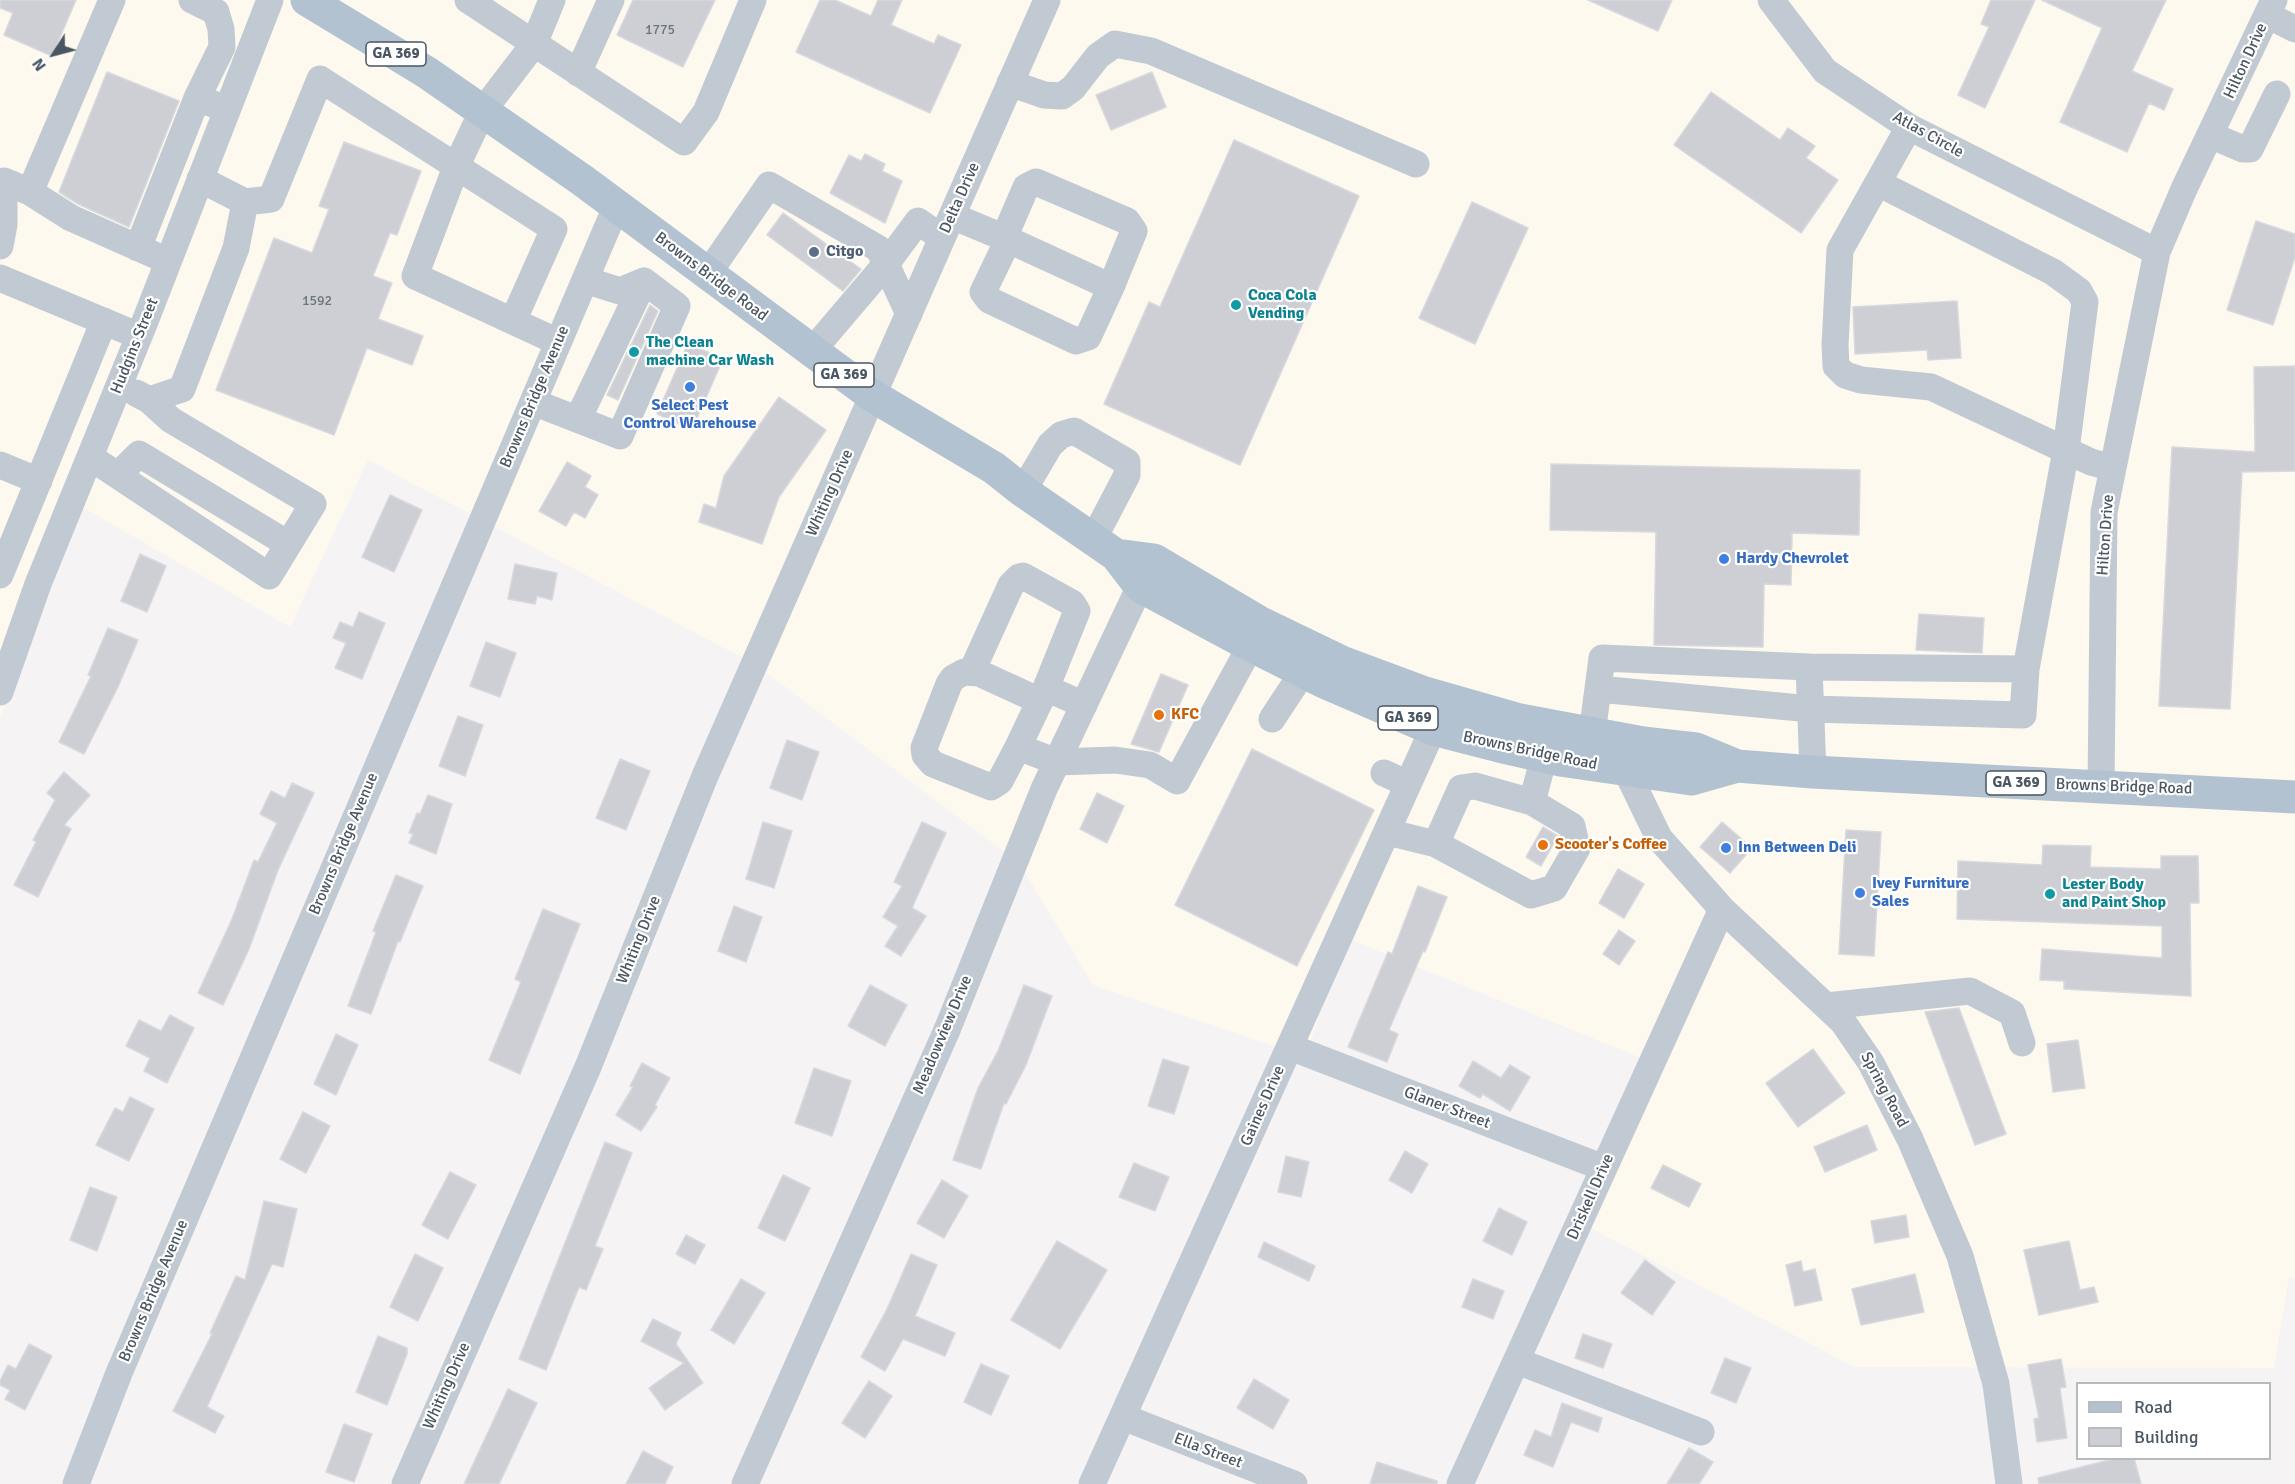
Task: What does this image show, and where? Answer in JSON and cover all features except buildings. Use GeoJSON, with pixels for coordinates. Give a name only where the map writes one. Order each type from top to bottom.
{"type":"FeatureCollection","features":[{"type":"Feature","properties":{"kind":"main road","name":"Browns Bridge Road"},"geometry":{"type":"LineString","coordinates":[[307,0],[426,72],[616,207],[873,396],[994,468],[1023,491],[1105,547],[1140,586],[1303,672],[1433,729],[1544,757],[1691,780],[1737,766]]}},
{"type":"Feature","properties":{"kind":"main road","name":"Browns Bridge Road"},"geometry":{"type":"LineString","coordinates":[[1105,547],[1154,560],[1259,622],[1344,663],[1422,692],[1520,720],[1592,734],[1696,749],[1737,766],[1813,772],[2295,796]]}},
{"type":"Feature","properties":{"kind":"street"},"geometry":{"type":"LineString","coordinates":[[30,192],[112,0]]}},
{"type":"Feature","properties":{"kind":"street"},"geometry":{"type":"LineString","coordinates":[[138,248],[197,98],[222,48],[216,12],[192,0]]}},
{"type":"Feature","properties":{"kind":"street","name":"Hudgins Street"},"geometry":{"type":"LineString","coordinates":[[0,689],[38,584],[139,336],[270,0]]}},
{"type":"Feature","properties":{"kind":"street"},"geometry":{"type":"LineString","coordinates":[[552,0],[534,44],[482,112],[456,167],[415,276],[558,342]]}},
{"type":"Feature","properties":{"kind":"street"},"geometry":{"type":"LineString","coordinates":[[578,73],[611,0]]}},
{"type":"Feature","properties":{"kind":"street"},"geometry":{"type":"LineString","coordinates":[[484,5],[534,44],[684,142],[706,112],[753,0]]}},
{"type":"Feature","properties":{"kind":"street","name":"Delta Drive"},"geometry":{"type":"LineString","coordinates":[[873,396],[1047,0]]}},
{"type":"Feature","properties":{"kind":"street","name":"Atlas Circle"},"geometry":{"type":"LineString","coordinates":[[1771,0],[1825,71],[1909,127],[2157,252]]}},
{"type":"Feature","properties":{"kind":"street"},"geometry":{"type":"LineString","coordinates":[[2270,8],[2295,29]]}},
{"type":"Feature","properties":{"kind":"street","name":"Hilton Drive"},"geometry":{"type":"LineString","coordinates":[[2101,787],[2104,512],[2157,252],[2270,8]]}},
{"type":"Feature","properties":{"kind":"street"},"geometry":{"type":"LineString","coordinates":[[1010,83],[1044,95],[1062,96],[1073,88],[1098,56],[1115,44],[1151,51],[1416,164]]}},
{"type":"Feature","properties":{"kind":"street"},"geometry":{"type":"LineString","coordinates":[[2210,135],[2243,149],[2250,149],[2286,92],[2264,91],[2238,78]]}},
{"type":"Feature","properties":{"kind":"street"},"geometry":{"type":"LineString","coordinates":[[200,179],[245,202],[271,198],[320,79],[554,229],[513,321]]}},
{"type":"Feature","properties":{"kind":"street"},"geometry":{"type":"LineString","coordinates":[[197,98],[227,109]]}},
{"type":"Feature","properties":{"kind":"street"},"geometry":{"type":"LineString","coordinates":[[1909,127],[1840,250],[1836,366],[1845,375],[1861,380],[1931,387],[2091,462],[2113,468]]}},
{"type":"Feature","properties":{"kind":"street"},"geometry":{"type":"LineString","coordinates":[[0,246],[4,225],[4,181],[30,192],[71,218],[168,261]]}},
{"type":"Feature","properties":{"kind":"street"},"geometry":{"type":"LineString","coordinates":[[1036,182],[1127,221],[1134,231],[1111,287],[1088,337],[1076,340],[989,300],[983,292],[1026,187],[1036,182]]}},
{"type":"Feature","properties":{"kind":"street"},"geometry":{"type":"LineString","coordinates":[[1598,689],[1810,709],[2023,715],[2026,669],[2066,450],[2085,302],[2079,291],[2053,272],[1878,183]]}},
{"type":"Feature","properties":{"kind":"street"},"geometry":{"type":"LineString","coordinates":[[707,275],[769,185],[879,249],[909,314]]}},
{"type":"Feature","properties":{"kind":"street"},"geometry":{"type":"LineString","coordinates":[[149,400],[182,389],[236,249],[245,202]]}},
{"type":"Feature","properties":{"kind":"street","name":"Browns Bridge Avenue"},"geometry":{"type":"LineString","coordinates":[[76,1484],[123,1362],[616,207]]}},
{"type":"Feature","properties":{"kind":"street"},"geometry":{"type":"LineString","coordinates":[[812,351],[886,264],[918,221],[1006,239],[1111,287]]}},
{"type":"Feature","properties":{"kind":"street"},"geometry":{"type":"LineString","coordinates":[[0,278],[139,336]]}},
{"type":"Feature","properties":{"kind":"street"},"geometry":{"type":"LineString","coordinates":[[585,280],[620,291],[644,281]]}},
{"type":"Feature","properties":{"kind":"street"},"geometry":{"type":"LineString","coordinates":[[533,402],[620,436],[677,306],[644,281]]}},
{"type":"Feature","properties":{"kind":"street"},"geometry":{"type":"LineString","coordinates":[[578,419],[644,281]]}},
{"type":"Feature","properties":{"kind":"street"},"geometry":{"type":"LineString","coordinates":[[0,575],[104,321]]}},
{"type":"Feature","properties":{"kind":"street"},"geometry":{"type":"LineString","coordinates":[[90,458],[270,576],[313,504],[171,420],[149,400],[119,385]]}},
{"type":"Feature","properties":{"kind":"street","name":"Whiting Drive"},"geometry":{"type":"LineString","coordinates":[[405,1484],[588,1067],[705,776],[873,396]]}},
{"type":"Feature","properties":{"kind":"street"},"geometry":{"type":"LineString","coordinates":[[1023,491],[1050,445],[1061,435],[1074,431],[1127,462],[1127,475],[1105,547]]}},
{"type":"Feature","properties":{"kind":"street"},"geometry":{"type":"LineString","coordinates":[[118,475],[139,454],[288,544]]}},
{"type":"Feature","properties":{"kind":"street"},"geometry":{"type":"LineString","coordinates":[[0,465],[39,481]]}},
{"type":"Feature","properties":{"kind":"street"},"geometry":{"type":"LineString","coordinates":[[972,671],[1011,585],[1018,577],[1023,576],[1072,603],[1077,611],[1043,694],[1000,781],[991,787],[933,764],[925,755],[926,740],[949,684],[959,674],[972,671],[1043,694],[1084,705]]}},
{"type":"Feature","properties":{"kind":"street","name":"Meadowview Drive"},"geometry":{"type":"LineString","coordinates":[[745,1484],[946,1030],[1057,762],[1140,586]]}},
{"type":"Feature","properties":{"kind":"street"},"geometry":{"type":"LineString","coordinates":[[1018,747],[1057,762],[1115,760],[1150,765],[1177,781],[1251,645]]}},
{"type":"Feature","properties":{"kind":"street"},"geometry":{"type":"LineString","coordinates":[[1592,734],[1602,658],[1809,667],[2026,669]]}},
{"type":"Feature","properties":{"kind":"street"},"geometry":{"type":"LineString","coordinates":[[1809,667],[1813,772]]}},
{"type":"Feature","properties":{"kind":"street"},"geometry":{"type":"LineString","coordinates":[[1272,719],[1303,672]]}},
{"type":"Feature","properties":{"kind":"street","name":"Gaines Drive"},"geometry":{"type":"LineString","coordinates":[[1092,1484],[1387,832],[1396,778],[1433,729]]}},
{"type":"Feature","properties":{"kind":"street"},"geometry":{"type":"LineString","coordinates":[[1532,802],[1544,757]]}},
{"type":"Feature","properties":{"kind":"street","name":"Spring Road"},"geometry":{"type":"LineString","coordinates":[[1626,770],[1659,838],[1722,909],[1844,1022],[1872,1063],[1910,1139],[1960,1256],[1995,1384],[2009,1484]]}},
{"type":"Feature","properties":{"kind":"street"},"geometry":{"type":"LineString","coordinates":[[1387,832],[1436,844],[1531,895],[1554,888],[1577,848],[1572,826],[1532,802],[1475,786],[1461,788],[1436,844]]}},
{"type":"Feature","properties":{"kind":"street","name":"Driskell Drive"},"geometry":{"type":"LineString","coordinates":[[1460,1484],[1722,909]]}},
{"type":"Feature","properties":{"kind":"street"},"geometry":{"type":"LineString","coordinates":[[1827,1006],[1970,991],[2012,1013],[2022,1043]]}},
{"type":"Feature","properties":{"kind":"street","name":"Glaner Street"},"geometry":{"type":"LineString","coordinates":[[1290,1047],[1604,1168]]}},
{"type":"Feature","properties":{"kind":"street"},"geometry":{"type":"LineString","coordinates":[[1517,1361],[1701,1432]]}},
{"type":"Feature","properties":{"kind":"street","name":"Ella Street"},"geometry":{"type":"LineString","coordinates":[[1123,1417],[1294,1484]]}},
{"type":"Feature","properties":{"kind":"shaded area"},"geometry":{"type":"Polygon","coordinates":[[[0,0],[2295,0],[2295,1279],[2289,1277],[2274,1368],[1854,1367],[1585,1225],[1646,1060],[1344,937],[1306,1057],[1093,985],[1019,863],[756,665],[368,460],[290,627],[77,504],[0,718],[0,0]]]}},
{"type":"Feature","properties":{"kind":"place","name":"Citgo"},"geometry":{"type":"Point","coordinates":[814,252]}},
{"type":"Feature","properties":{"kind":"place","name":"Coca Cola Vending"},"geometry":{"type":"Point","coordinates":[1236,305]}},
{"type":"Feature","properties":{"kind":"place","name":"The Clean machine Car Wash"},"geometry":{"type":"Point","coordinates":[634,352]}},
{"type":"Feature","properties":{"kind":"place","name":"Select Pest Control Warehouse"},"geometry":{"type":"Point","coordinates":[690,387]}},
{"type":"Feature","properties":{"kind":"place","name":"Hardy Chevrolet"},"geometry":{"type":"Point","coordinates":[1724,559]}},
{"type":"Feature","properties":{"kind":"place","name":"KFC"},"geometry":{"type":"Point","coordinates":[1159,715]}},
{"type":"Feature","properties":{"kind":"place","name":"Scooter's Coffee"},"geometry":{"type":"Point","coordinates":[1543,845]}},
{"type":"Feature","properties":{"kind":"place","name":"Inn Between Deli"},"geometry":{"type":"Point","coordinates":[1726,848]}},
{"type":"Feature","properties":{"kind":"place","name":"Ivey Furniture Sales"},"geometry":{"type":"Point","coordinates":[1860,893]}},
{"type":"Feature","properties":{"kind":"place","name":"Lester Body and Paint Shop"},"geometry":{"type":"Point","coordinates":[2050,894]}}]}
